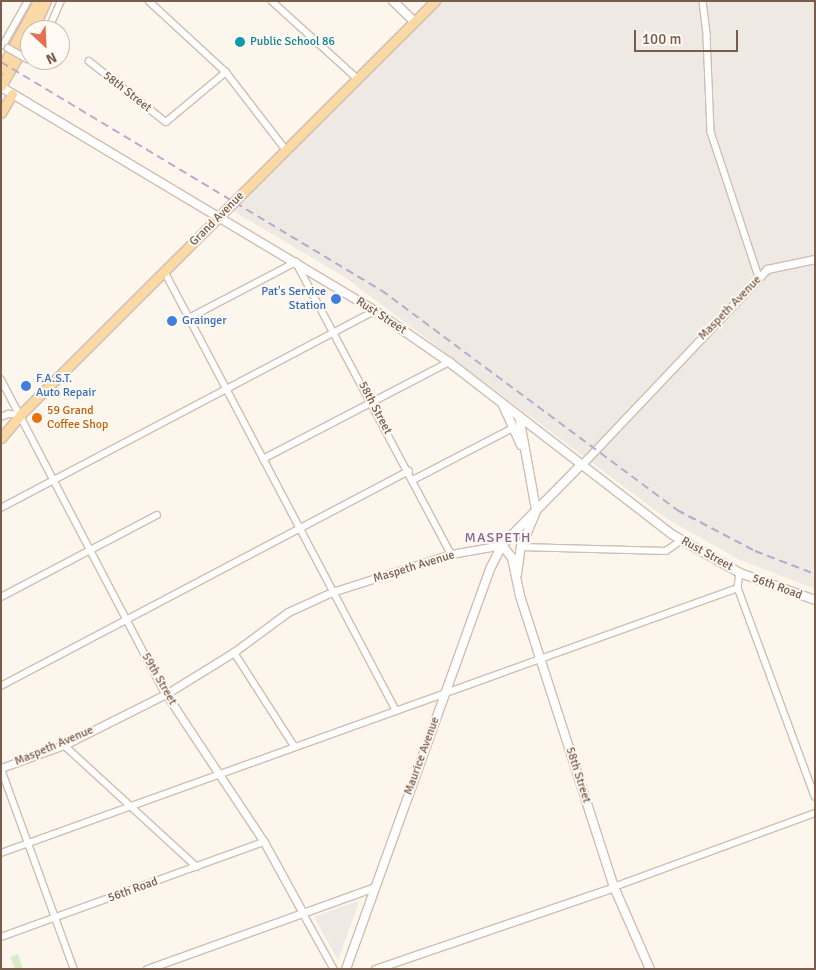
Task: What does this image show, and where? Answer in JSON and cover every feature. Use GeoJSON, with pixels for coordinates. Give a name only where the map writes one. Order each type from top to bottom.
{"type":"FeatureCollection","features":[{"type":"Feature","properties":{"kind":"main road"},"geometry":{"type":"LineString","coordinates":[[1,70],[38,1]]}},
{"type":"Feature","properties":{"kind":"main road"},"geometry":{"type":"LineString","coordinates":[[37,20],[46,1]]}},
{"type":"Feature","properties":{"kind":"main road"},"geometry":{"type":"LineString","coordinates":[[393,1],[415,22]]}},
{"type":"Feature","properties":{"kind":"main road","name":"Grand Avenue"},"geometry":{"type":"LineString","coordinates":[[1,438],[20,415],[435,1]]}},
{"type":"Feature","properties":{"kind":"main road"},"geometry":{"type":"LineString","coordinates":[[1,113],[6,90],[20,58]]}},
{"type":"Feature","properties":{"kind":"main road","name":"Rust Street"},"geometry":{"type":"LineString","coordinates":[[6,90],[220,216],[375,311],[449,362],[682,540],[740,573]]}},
{"type":"Feature","properties":{"kind":"main road"},"geometry":{"type":"LineString","coordinates":[[502,403],[526,456]]}},
{"type":"Feature","properties":{"kind":"main road"},"geometry":{"type":"LineString","coordinates":[[519,416],[536,510]]}},
{"type":"Feature","properties":{"kind":"main road","name":"Maspeth Avenue"},"geometry":{"type":"LineString","coordinates":[[502,545],[582,464]]}},
{"type":"Feature","properties":{"kind":"main road","name":"58th Street"},"geometry":{"type":"LineString","coordinates":[[516,578],[521,547],[536,510]]}},
{"type":"Feature","properties":{"kind":"main road","name":"58th Street"},"geometry":{"type":"LineString","coordinates":[[502,545],[512,558],[516,578],[614,887],[650,969]]}},
{"type":"Feature","properties":{"kind":"main road","name":"Maurice Avenue"},"geometry":{"type":"LineString","coordinates":[[346,969],[444,693],[491,567],[502,545]]}},
{"type":"Feature","properties":{"kind":"main road","name":"56th Road"},"geometry":{"type":"LineString","coordinates":[[740,573],[815,600]]}},
{"type":"Feature","properties":{"kind":"street"},"geometry":{"type":"LineString","coordinates":[[20,54],[3,45],[28,1]]}},
{"type":"Feature","properties":{"kind":"street"},"geometry":{"type":"LineString","coordinates":[[52,20],[60,1]]}},
{"type":"Feature","properties":{"kind":"street"},"geometry":{"type":"LineString","coordinates":[[149,1],[226,72],[286,150]]}},
{"type":"Feature","properties":{"kind":"street"},"geometry":{"type":"LineString","coordinates":[[272,1],[358,79]]}},
{"type":"Feature","properties":{"kind":"street"},"geometry":{"type":"LineString","coordinates":[[703,1],[708,36],[711,132],[759,277]]}},
{"type":"Feature","properties":{"kind":"street","name":"58th Street"},"geometry":{"type":"LineString","coordinates":[[89,61],[166,122],[226,72]]}},
{"type":"Feature","properties":{"kind":"street","name":"Maspeth Avenue"},"geometry":{"type":"LineString","coordinates":[[582,464],[759,277],[778,265],[815,259]]}},
{"type":"Feature","properties":{"kind":"street"},"geometry":{"type":"LineString","coordinates":[[189,318],[296,262]]}},
{"type":"Feature","properties":{"kind":"street","name":"58th Street"},"geometry":{"type":"LineString","coordinates":[[296,262],[409,471],[451,554]]}},
{"type":"Feature","properties":{"kind":"street"},"geometry":{"type":"LineString","coordinates":[[165,272],[332,592],[396,710]]}},
{"type":"Feature","properties":{"kind":"street"},"geometry":{"type":"LineString","coordinates":[[1,508],[375,311]]}},
{"type":"Feature","properties":{"kind":"street"},"geometry":{"type":"LineString","coordinates":[[264,459],[449,362]]}},
{"type":"Feature","properties":{"kind":"street","name":"59th Street"},"geometry":{"type":"LineString","coordinates":[[1,379],[166,694],[264,842],[334,969]]}},
{"type":"Feature","properties":{"kind":"street"},"geometry":{"type":"LineString","coordinates":[[1,417],[8,414],[20,415]]}},
{"type":"Feature","properties":{"kind":"street"},"geometry":{"type":"LineString","coordinates":[[413,480],[513,428]]}},
{"type":"Feature","properties":{"kind":"street"},"geometry":{"type":"LineString","coordinates":[[1,686],[128,621],[409,471]]}},
{"type":"Feature","properties":{"kind":"street"},"geometry":{"type":"LineString","coordinates":[[1,598],[157,515]]}},
{"type":"Feature","properties":{"kind":"street"},"geometry":{"type":"LineString","coordinates":[[521,547],[666,551],[682,540]]}},
{"type":"Feature","properties":{"kind":"street","name":"Maspeth Avenue"},"geometry":{"type":"LineString","coordinates":[[1,768],[64,745],[166,694],[234,652],[288,612],[332,592],[451,554],[502,545]]}},
{"type":"Feature","properties":{"kind":"street"},"geometry":{"type":"LineString","coordinates":[[740,573],[738,588],[815,796]]}},
{"type":"Feature","properties":{"kind":"street"},"geometry":{"type":"LineString","coordinates":[[1,853],[738,588]]}},
{"type":"Feature","properties":{"kind":"street"},"geometry":{"type":"LineString","coordinates":[[234,652],[295,746]]}},
{"type":"Feature","properties":{"kind":"street"},"geometry":{"type":"LineString","coordinates":[[64,745],[197,867]]}},
{"type":"Feature","properties":{"kind":"street"},"geometry":{"type":"LineString","coordinates":[[1,768],[74,969]]}},
{"type":"Feature","properties":{"kind":"street"},"geometry":{"type":"LineString","coordinates":[[375,969],[614,887],[815,813]]}},
{"type":"Feature","properties":{"kind":"street","name":"56th Road"},"geometry":{"type":"LineString","coordinates":[[1,937],[264,842]]}},
{"type":"Feature","properties":{"kind":"street"},"geometry":{"type":"LineString","coordinates":[[147,969],[375,887]]}},
{"type":"Feature","properties":{"kind":"shaded area"},"geometry":{"type":"Polygon","coordinates":[[[435,1],[815,1],[815,589],[740,560],[667,519],[346,278],[228,208],[435,1]]]}},
{"type":"Feature","properties":{"kind":"shaded area"},"geometry":{"type":"Polygon","coordinates":[[[359,902],[338,960],[314,917],[359,902]]]}},
{"type":"Feature","properties":{"kind":"green space"},"geometry":{"type":"Polygon","coordinates":[[[18,954],[23,969],[15,969],[10,957],[18,954]]]}},
{"type":"Feature","properties":{"kind":"railway"},"geometry":{"type":"LineString","coordinates":[[1,62],[381,290],[677,510],[755,551],[815,574]]}},
{"type":"Feature","properties":{"kind":"place","name":"Public School 86"},"geometry":{"type":"Point","coordinates":[240,42]}},
{"type":"Feature","properties":{"kind":"place","name":"Pat's Service Station"},"geometry":{"type":"Point","coordinates":[336,299]}},
{"type":"Feature","properties":{"kind":"place","name":"Grainger"},"geometry":{"type":"Point","coordinates":[172,321]}},
{"type":"Feature","properties":{"kind":"place","name":"F.A.S.T. Auto Repair"},"geometry":{"type":"Point","coordinates":[26,386]}},
{"type":"Feature","properties":{"kind":"place","name":"59 Grand Coffee Shop"},"geometry":{"type":"Point","coordinates":[37,418]}},
{"type":"Feature","properties":{"kind":"district","name":"MASPETH"},"geometry":{"type":"Point","coordinates":[498,538]}}]}
